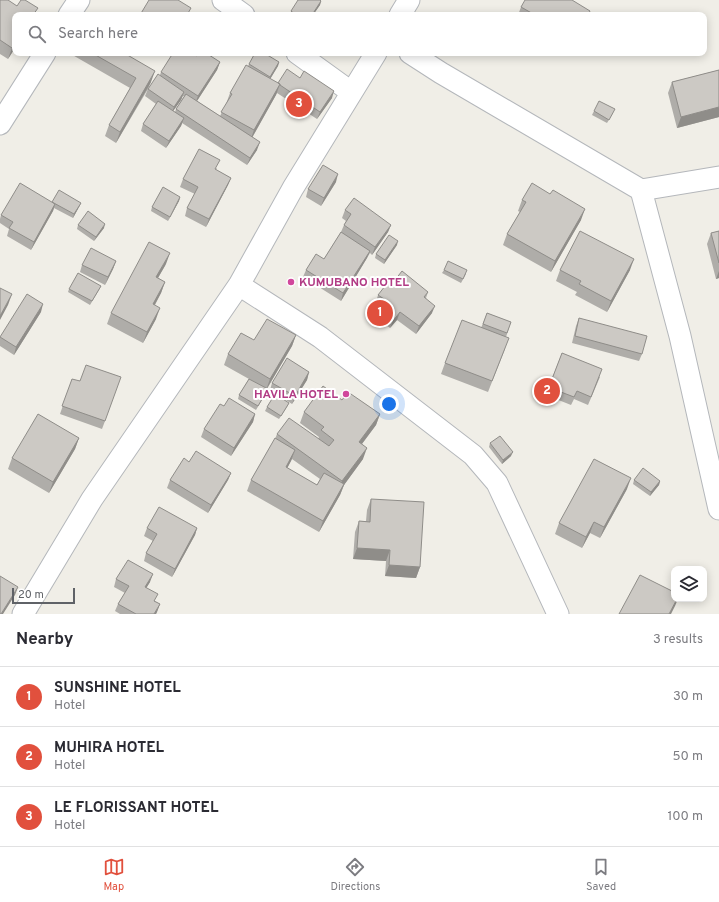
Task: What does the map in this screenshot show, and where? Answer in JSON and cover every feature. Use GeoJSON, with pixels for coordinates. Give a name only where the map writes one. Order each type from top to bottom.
{"type":"FeatureCollection","features":[{"type":"Feature","properties":{"kind":"street"},"geometry":{"type":"LineString","coordinates":[[71,12],[79,0]]}},
{"type":"Feature","properties":{"kind":"street"},"geometry":{"type":"LineString","coordinates":[[223,0],[240,12]]}},
{"type":"Feature","properties":{"kind":"street"},"geometry":{"type":"LineString","coordinates":[[402,12],[409,0]]}},
{"type":"Feature","properties":{"kind":"street"},"geometry":{"type":"LineString","coordinates":[[0,124],[43,56]]}},
{"type":"Feature","properties":{"kind":"street"},"geometry":{"type":"LineString","coordinates":[[301,56],[351,92]]}},
{"type":"Feature","properties":{"kind":"street"},"geometry":{"type":"LineString","coordinates":[[23,614],[92,499],[239,285],[293,188],[374,56]]}},
{"type":"Feature","properties":{"kind":"street"},"geometry":{"type":"LineString","coordinates":[[415,56],[441,73],[642,190],[719,177]]}},
{"type":"Feature","properties":{"kind":"street"},"geometry":{"type":"LineString","coordinates":[[642,190],[680,336],[717,496]]}},
{"type":"Feature","properties":{"kind":"street"},"geometry":{"type":"LineString","coordinates":[[239,285],[320,337],[473,455],[498,483],[558,614]]}},
{"type":"Feature","properties":{"kind":"building"},"geometry":{"type":"Polygon","coordinates":[[[0,0],[8,0],[17,6],[21,0],[25,0],[38,8],[35,12],[12,12],[12,48],[0,40],[0,0]]]}},
{"type":"Feature","properties":{"kind":"building"},"geometry":{"type":"Polygon","coordinates":[[[149,0],[178,0],[191,8],[189,12],[142,12],[149,0]]]}},
{"type":"Feature","properties":{"kind":"building"},"geometry":{"type":"Polygon","coordinates":[[[298,0],[321,1],[314,12],[291,11],[298,0]]]}},
{"type":"Feature","properties":{"kind":"building"},"geometry":{"type":"Polygon","coordinates":[[[525,0],[572,0],[590,11],[530,12],[521,7],[525,0]]]}},
{"type":"Feature","properties":{"kind":"building"},"geometry":{"type":"Polygon","coordinates":[[[97,56],[129,56],[155,71],[120,132],[109,125],[136,78],[97,56]]]}},
{"type":"Feature","properties":{"kind":"building"},"geometry":{"type":"Polygon","coordinates":[[[171,56],[211,56],[220,62],[198,96],[161,72],[171,56]]]}},
{"type":"Feature","properties":{"kind":"building"},"geometry":{"type":"Polygon","coordinates":[[[253,56],[269,56],[279,62],[270,77],[249,64],[253,56]]]}},
{"type":"Feature","properties":{"kind":"building"},"geometry":{"type":"Polygon","coordinates":[[[246,65],[280,84],[254,130],[221,112],[232,94],[230,93],[246,65]]]}},
{"type":"Feature","properties":{"kind":"building"},"geometry":{"type":"Polygon","coordinates":[[[287,69],[300,78],[304,71],[334,91],[320,112],[278,83],[287,69]]]}},
{"type":"Feature","properties":{"kind":"building"},"geometry":{"type":"Polygon","coordinates":[[[719,70],[719,107],[681,117],[672,82],[719,70]]]}},
{"type":"Feature","properties":{"kind":"building"},"geometry":{"type":"Polygon","coordinates":[[[158,74],[184,92],[174,107],[148,89],[158,74]]]}},
{"type":"Feature","properties":{"kind":"building"},"geometry":{"type":"Polygon","coordinates":[[[186,94],[260,142],[250,158],[176,109],[186,94]]]}},
{"type":"Feature","properties":{"kind":"building"},"geometry":{"type":"Polygon","coordinates":[[[158,101],[184,118],[169,141],[143,124],[158,101]]]}},
{"type":"Feature","properties":{"kind":"building"},"geometry":{"type":"Polygon","coordinates":[[[599,101],[615,109],[609,120],[594,111],[599,101]]]}},
{"type":"Feature","properties":{"kind":"building"},"geometry":{"type":"Polygon","coordinates":[[[199,149],[220,160],[215,169],[231,178],[209,219],[187,208],[198,187],[183,179],[199,149]]]}},
{"type":"Feature","properties":{"kind":"building"},"geometry":{"type":"Polygon","coordinates":[[[323,165],[338,174],[324,198],[308,189],[323,165]]]}},
{"type":"Feature","properties":{"kind":"building"},"geometry":{"type":"Polygon","coordinates":[[[20,183],[55,204],[34,242],[9,228],[13,222],[1,215],[20,183]]]}},
{"type":"Feature","properties":{"kind":"building"},"geometry":{"type":"Polygon","coordinates":[[[532,183],[550,194],[553,190],[585,209],[555,261],[507,234],[526,202],[522,200],[532,183]]]}},
{"type":"Feature","properties":{"kind":"building"},"geometry":{"type":"Polygon","coordinates":[[[163,187],[180,197],[170,217],[152,207],[163,187]]]}},
{"type":"Feature","properties":{"kind":"building"},"geometry":{"type":"Polygon","coordinates":[[[59,190],[81,203],[74,214],[52,202],[59,190]]]}},
{"type":"Feature","properties":{"kind":"building"},"geometry":{"type":"Polygon","coordinates":[[[354,198],[391,225],[375,247],[344,225],[351,214],[345,210],[354,198]]]}},
{"type":"Feature","properties":{"kind":"building"},"geometry":{"type":"Polygon","coordinates":[[[88,211],[105,224],[96,237],[78,225],[88,211]]]}},
{"type":"Feature","properties":{"kind":"building"},"geometry":{"type":"Polygon","coordinates":[[[580,231],[634,259],[611,301],[579,284],[581,281],[560,270],[580,231]]]}},
{"type":"Feature","properties":{"kind":"building"},"geometry":{"type":"Polygon","coordinates":[[[719,231],[719,263],[711,233],[719,231]]]}},
{"type":"Feature","properties":{"kind":"building"},"geometry":{"type":"Polygon","coordinates":[[[341,232],[370,251],[343,293],[306,270],[316,254],[324,259],[341,232]]]}},
{"type":"Feature","properties":{"kind":"building"},"geometry":{"type":"Polygon","coordinates":[[[389,235],[398,241],[385,260],[376,254],[389,235]]]}},
{"type":"Feature","properties":{"kind":"building"},"geometry":{"type":"Polygon","coordinates":[[[149,242],[170,253],[156,277],[165,282],[153,304],[160,308],[147,332],[111,313],[149,242]]]}},
{"type":"Feature","properties":{"kind":"building"},"geometry":{"type":"Polygon","coordinates":[[[91,248],[116,261],[108,277],[82,265],[91,248]]]}},
{"type":"Feature","properties":{"kind":"building"},"geometry":{"type":"Polygon","coordinates":[[[448,261],[467,270],[463,279],[444,270],[448,261]]]}},
{"type":"Feature","properties":{"kind":"building"},"geometry":{"type":"Polygon","coordinates":[[[402,271],[428,292],[424,297],[435,306],[419,326],[400,312],[393,321],[380,310],[387,301],[378,295],[392,277],[395,280],[402,271]]]}},
{"type":"Feature","properties":{"kind":"building"},"geometry":{"type":"Polygon","coordinates":[[[78,273],[101,286],[92,301],[69,289],[78,273]]]}},
{"type":"Feature","properties":{"kind":"building"},"geometry":{"type":"Polygon","coordinates":[[[0,288],[12,294],[0,316],[0,288]]]}},
{"type":"Feature","properties":{"kind":"building"},"geometry":{"type":"Polygon","coordinates":[[[27,294],[43,304],[16,347],[0,337],[27,294]]]}},
{"type":"Feature","properties":{"kind":"building"},"geometry":{"type":"Polygon","coordinates":[[[487,313],[511,322],[507,333],[483,324],[487,313]]]}},
{"type":"Feature","properties":{"kind":"building"},"geometry":{"type":"Polygon","coordinates":[[[579,318],[647,336],[642,354],[575,336],[579,318]]]}},
{"type":"Feature","properties":{"kind":"building"},"geometry":{"type":"Polygon","coordinates":[[[267,319],[296,335],[270,379],[228,354],[241,333],[254,340],[267,319]]]}},
{"type":"Feature","properties":{"kind":"building"},"geometry":{"type":"Polygon","coordinates":[[[462,320],[509,338],[492,381],[445,363],[462,320]]]}},
{"type":"Feature","properties":{"kind":"building"},"geometry":{"type":"Polygon","coordinates":[[[562,353],[602,369],[591,397],[577,391],[574,397],[553,389],[557,381],[552,379],[562,353]]]}},
{"type":"Feature","properties":{"kind":"building"},"geometry":{"type":"Polygon","coordinates":[[[287,358],[309,372],[295,396],[272,383],[287,358]]]}},
{"type":"Feature","properties":{"kind":"building"},"geometry":{"type":"Polygon","coordinates":[[[86,365],[121,377],[105,421],[62,406],[72,379],[80,381],[86,365]]]}},
{"type":"Feature","properties":{"kind":"building"},"geometry":{"type":"Polygon","coordinates":[[[249,379],[268,389],[258,406],[239,395],[249,379]]]}},
{"type":"Feature","properties":{"kind":"building"},"geometry":{"type":"Polygon","coordinates":[[[323,386],[342,400],[348,392],[380,414],[359,442],[367,448],[342,481],[277,434],[289,418],[329,446],[334,440],[321,430],[324,427],[304,412],[323,386]]]}},
{"type":"Feature","properties":{"kind":"building"},"geometry":{"type":"Polygon","coordinates":[[[275,394],[289,403],[281,416],[267,407],[275,394]]]}},
{"type":"Feature","properties":{"kind":"building"},"geometry":{"type":"Polygon","coordinates":[[[229,398],[255,414],[234,448],[204,429],[220,404],[224,406],[229,398]]]}},
{"type":"Feature","properties":{"kind":"building"},"geometry":{"type":"Polygon","coordinates":[[[38,414],[79,438],[53,482],[12,458],[38,414]]]}},
{"type":"Feature","properties":{"kind":"building"},"geometry":{"type":"Polygon","coordinates":[[[500,436],[513,452],[503,460],[490,443],[500,436]]]}},
{"type":"Feature","properties":{"kind":"building"},"geometry":{"type":"Polygon","coordinates":[[[275,438],[295,450],[286,467],[317,485],[324,473],[344,484],[323,521],[251,480],[275,438]]]}},
{"type":"Feature","properties":{"kind":"building"},"geometry":{"type":"Polygon","coordinates":[[[196,451],[231,473],[211,505],[170,480],[184,458],[189,462],[196,451]]]}},
{"type":"Feature","properties":{"kind":"building"},"geometry":{"type":"Polygon","coordinates":[[[594,459],[631,478],[604,527],[594,522],[586,537],[559,523],[594,459]]]}},
{"type":"Feature","properties":{"kind":"building"},"geometry":{"type":"Polygon","coordinates":[[[643,468],[660,481],[651,492],[634,480],[643,468]]]}},
{"type":"Feature","properties":{"kind":"building"},"geometry":{"type":"Polygon","coordinates":[[[371,499],[424,502],[420,567],[389,565],[390,550],[357,548],[359,521],[370,522],[371,499]]]}},
{"type":"Feature","properties":{"kind":"building"},"geometry":{"type":"Polygon","coordinates":[[[159,507],[197,528],[175,569],[146,553],[157,534],[147,528],[159,507]]]}},
{"type":"Feature","properties":{"kind":"building"},"geometry":{"type":"Polygon","coordinates":[[[128,560],[153,574],[145,587],[158,594],[154,601],[160,604],[154,614],[136,614],[118,604],[129,586],[116,579],[128,560]]]}},
{"type":"Feature","properties":{"kind":"building"},"geometry":{"type":"Polygon","coordinates":[[[640,575],[671,590],[671,602],[675,602],[669,614],[619,614],[640,575]]]}},
{"type":"Feature","properties":{"kind":"building"},"geometry":{"type":"Polygon","coordinates":[[[0,576],[18,587],[1,614],[0,614],[0,576]]]}},
{"type":"Feature","properties":{"kind":"place","name":"LE FLORISSANT HOTEL"},"geometry":{"type":"Point","coordinates":[299,104]}},
{"type":"Feature","properties":{"kind":"place","name":"KUMUBANO HOTEL"},"geometry":{"type":"Point","coordinates":[291,282]}},
{"type":"Feature","properties":{"kind":"place","name":"SUNSHINE HOTEL"},"geometry":{"type":"Point","coordinates":[380,313]}},
{"type":"Feature","properties":{"kind":"place","name":"MUHIRA HOTEL"},"geometry":{"type":"Point","coordinates":[547,391]}},
{"type":"Feature","properties":{"kind":"place","name":"HAVILA HOTEL"},"geometry":{"type":"Point","coordinates":[346,394]}}]}
